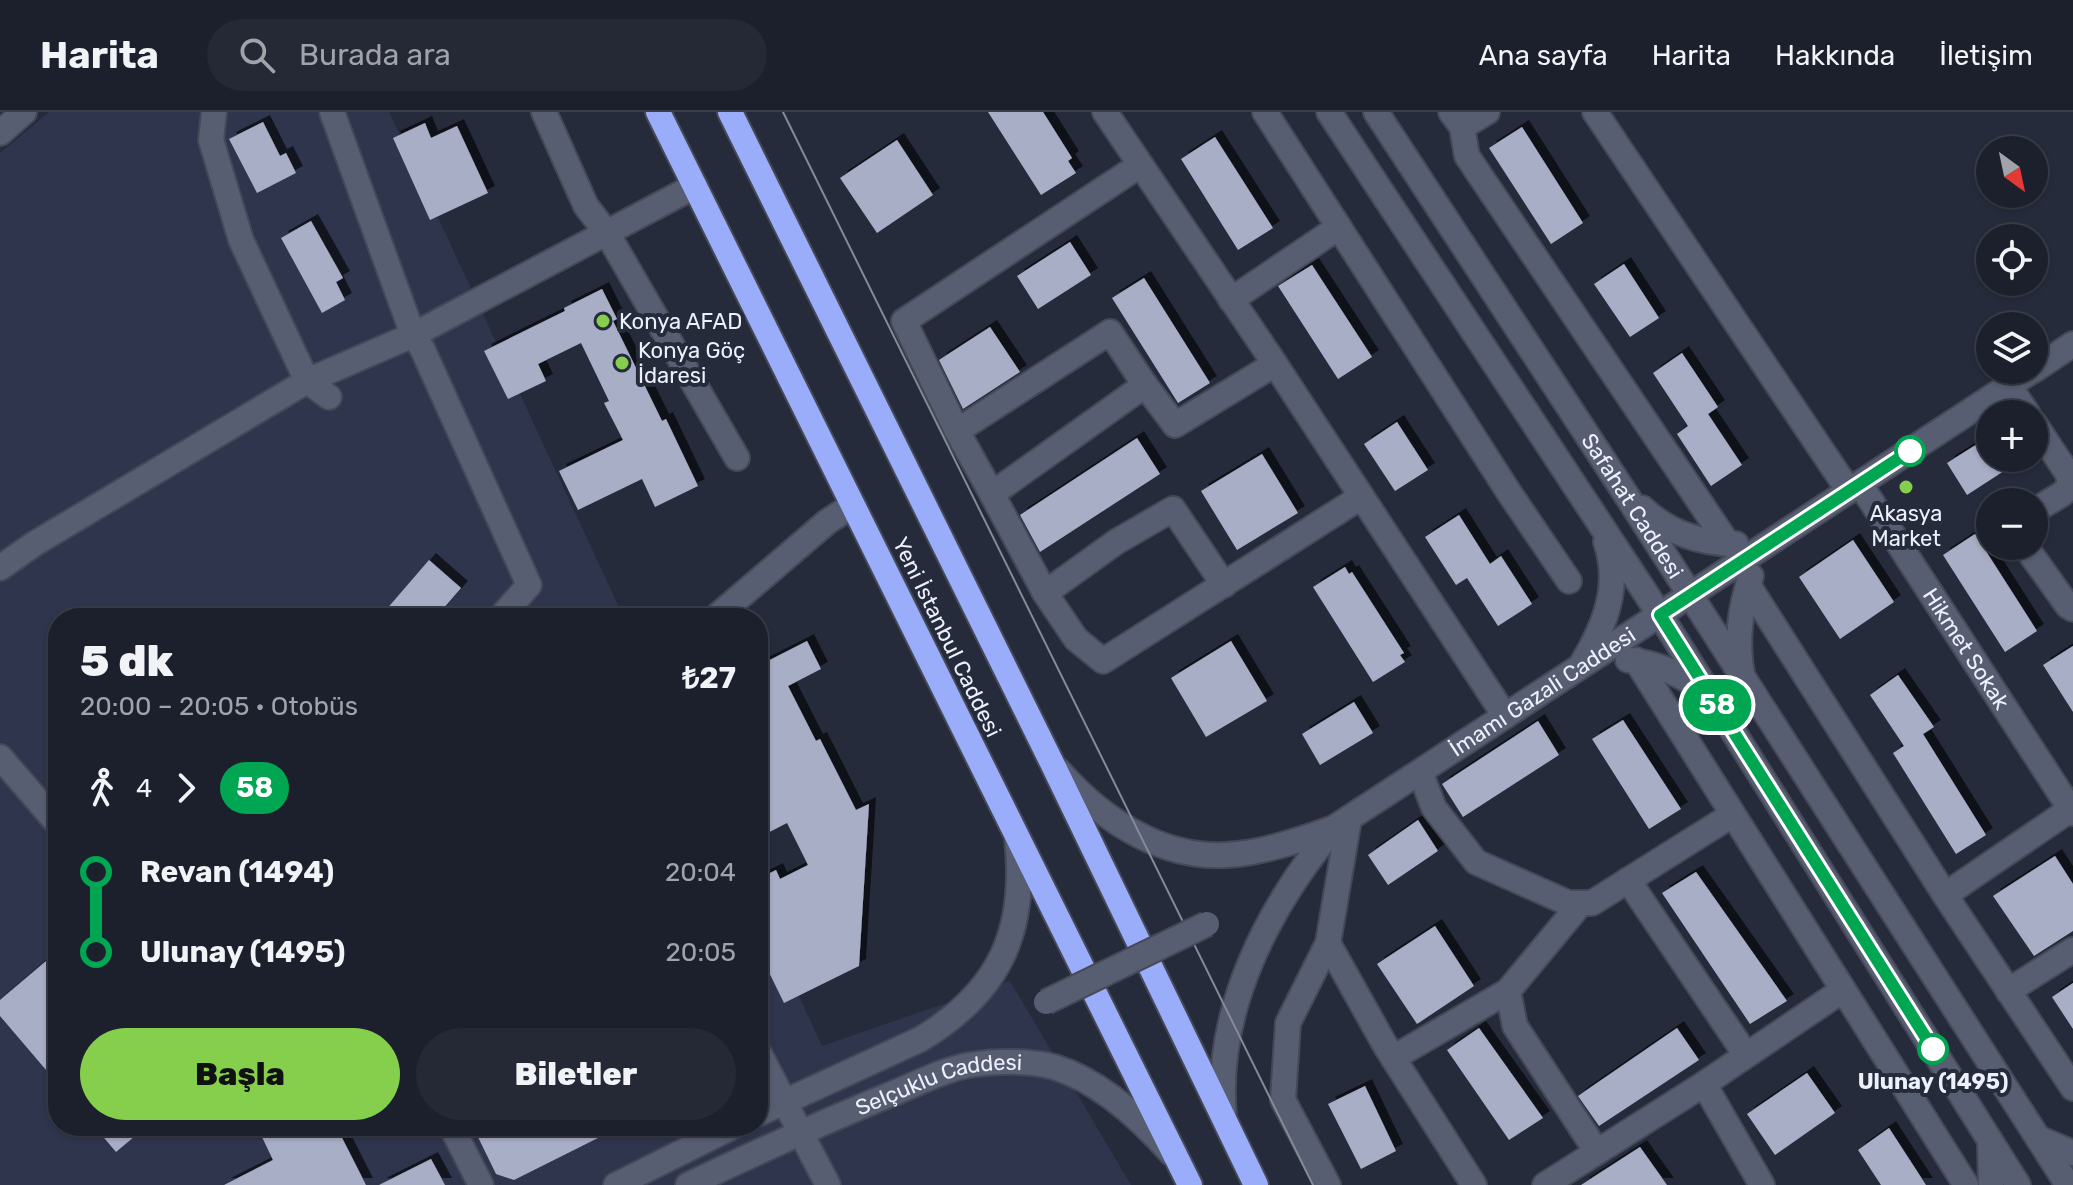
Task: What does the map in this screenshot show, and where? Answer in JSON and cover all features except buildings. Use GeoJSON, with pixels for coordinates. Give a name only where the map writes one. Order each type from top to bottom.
{"type":"FeatureCollection","features":[{"type":"Feature","properties":{"kind":"highway","name":"Yeni İstanbul Caddesi"},"geometry":{"type":"LineString","coordinates":[[658,112],[1190,1185]]}},
{"type":"Feature","properties":{"kind":"highway","name":"Yeni İstanbul Caddesi"},"geometry":{"type":"LineString","coordinates":[[730,112],[1052,763],[1256,1185]]}},
{"type":"Feature","properties":{"kind":"street"},"geometry":{"type":"LineString","coordinates":[[0,133],[24,112]]}},
{"type":"Feature","properties":{"kind":"street"},"geometry":{"type":"LineString","coordinates":[[214,112],[211,140],[241,240],[307,381],[329,397]]}},
{"type":"Feature","properties":{"kind":"street"},"geometry":{"type":"LineString","coordinates":[[332,112],[413,335],[422,348],[529,585],[509,608]]}},
{"type":"Feature","properties":{"kind":"street"},"geometry":{"type":"LineString","coordinates":[[544,112],[586,206],[607,233],[737,458]]}},
{"type":"Feature","properties":{"kind":"street"},"geometry":{"type":"LineString","coordinates":[[1105,112],[1275,364],[1505,716]]}},
{"type":"Feature","properties":{"kind":"street"},"geometry":{"type":"LineString","coordinates":[[1265,112],[1569,581]]}},
{"type":"Feature","properties":{"kind":"street","name":"Safahat Caddesi"},"geometry":{"type":"LineString","coordinates":[[1329,112],[1660,615],[2018,1185]]}},
{"type":"Feature","properties":{"kind":"street","name":"Safahat Caddesi"},"geometry":{"type":"LineString","coordinates":[[1376,112],[1625,493],[2068,1185]]}},
{"type":"Feature","properties":{"kind":"street"},"geometry":{"type":"LineString","coordinates":[[1487,112],[1456,119],[1467,156],[1728,544]]}},
{"type":"Feature","properties":{"kind":"street","name":"Hikmet Sokak"},"geometry":{"type":"LineString","coordinates":[[1595,112],[2072,811]]}},
{"type":"Feature","properties":{"kind":"street"},"geometry":{"type":"LineString","coordinates":[[1140,165],[904,321],[957,431],[1045,593],[1076,639],[1103,661],[1361,497]]}},
{"type":"Feature","properties":{"kind":"street"},"geometry":{"type":"LineString","coordinates":[[0,568],[34,544],[307,381],[413,335],[695,186]]}},
{"type":"Feature","properties":{"kind":"street"},"geometry":{"type":"LineString","coordinates":[[1231,300],[1339,227]]}},
{"type":"Feature","properties":{"kind":"street"},"geometry":{"type":"LineString","coordinates":[[957,431],[1110,332],[1175,425],[1275,364]]}},
{"type":"Feature","properties":{"kind":"street","name":"İmamı Gazali Caddesi"},"geometry":{"type":"LineString","coordinates":[[2048,361],[2073,344]]}},
{"type":"Feature","properties":{"kind":"street","name":"İmamı Gazali Caddesi"},"geometry":{"type":"LineString","coordinates":[[1341,824],[2012,384]]}},
{"type":"Feature","properties":{"kind":"street"},"geometry":{"type":"LineString","coordinates":[[992,494],[1145,385]]}},
{"type":"Feature","properties":{"kind":"street"},"geometry":{"type":"LineString","coordinates":[[2009,386],[2018,400]]}},
{"type":"Feature","properties":{"kind":"street"},"geometry":{"type":"LineString","coordinates":[[2048,444],[2068,474],[2070,486],[2048,502]]}},
{"type":"Feature","properties":{"kind":"street"},"geometry":{"type":"LineString","coordinates":[[1625,493],[1651,516],[1686,537],[1728,544],[1770,543]]}},
{"type":"Feature","properties":{"kind":"street"},"geometry":{"type":"LineString","coordinates":[[727,608],[827,522],[853,505]]}},
{"type":"Feature","properties":{"kind":"street"},"geometry":{"type":"LineString","coordinates":[[1045,593],[1116,542],[1173,509],[1224,585]]}},
{"type":"Feature","properties":{"kind":"street"},"geometry":{"type":"LineString","coordinates":[[1579,668],[1602,626],[1612,590],[1609,551],[1597,517]]}},
{"type":"Feature","properties":{"kind":"street"},"geometry":{"type":"LineString","coordinates":[[1742,677],[1739,636],[1748,585],[1770,543]]}},
{"type":"Feature","properties":{"kind":"street"},"geometry":{"type":"LineString","coordinates":[[2035,560],[2073,609]]}},
{"type":"Feature","properties":{"kind":"street"},"geometry":{"type":"LineString","coordinates":[[1748,585],[1945,895],[2073,1088]]}},
{"type":"Feature","properties":{"kind":"street"},"geometry":{"type":"LineString","coordinates":[[1579,668],[1604,660],[1636,660],[1672,671],[1711,695]]}},
{"type":"Feature","properties":{"kind":"street"},"geometry":{"type":"LineString","coordinates":[[1636,660],[1966,1185]]}},
{"type":"Feature","properties":{"kind":"street"},"geometry":{"type":"LineString","coordinates":[[0,757],[48,812]]}},
{"type":"Feature","properties":{"kind":"street"},"geometry":{"type":"LineString","coordinates":[[1052,763],[1093,806],[1112,820],[1138,835],[1190,854],[1247,853],[1285,844],[1341,824]]}},
{"type":"Feature","properties":{"kind":"street"},"geometry":{"type":"LineString","coordinates":[[1420,772],[1434,808],[1476,862],[1568,903],[1592,903],[1732,815]]}},
{"type":"Feature","properties":{"kind":"street"},"geometry":{"type":"LineString","coordinates":[[1945,895],[2072,811]]}},
{"type":"Feature","properties":{"kind":"street"},"geometry":{"type":"LineString","coordinates":[[1328,1185],[1283,1100],[1288,1023],[1328,943],[1341,824]]}},
{"type":"Feature","properties":{"kind":"street"},"geometry":{"type":"LineString","coordinates":[[1225,1124],[1223,1065],[1227,1038],[1246,977],[1276,908],[1341,824]]}},
{"type":"Feature","properties":{"kind":"street","name":"Selçuklu Caddesi"},"geometry":{"type":"LineString","coordinates":[[768,1109],[921,1039],[943,1026],[975,996],[1001,959],[1017,913],[1020,866],[1016,835]]}},
{"type":"Feature","properties":{"kind":"street"},"geometry":{"type":"LineString","coordinates":[[1628,880],[1746,1055]]}},
{"type":"Feature","properties":{"kind":"street"},"geometry":{"type":"LineString","coordinates":[[1393,1058],[1508,991],[1581,903]]}},
{"type":"Feature","properties":{"kind":"street"},"geometry":{"type":"LineString","coordinates":[[1046,1002],[1207,924]]}},
{"type":"Feature","properties":{"kind":"street"},"geometry":{"type":"LineString","coordinates":[[1328,943],[1393,1058],[1474,1185]]}},
{"type":"Feature","properties":{"kind":"street"},"geometry":{"type":"LineString","coordinates":[[2008,991],[2073,950]]}},
{"type":"Feature","properties":{"kind":"street"},"geometry":{"type":"LineString","coordinates":[[1545,1185],[1704,1084],[1843,990]]}},
{"type":"Feature","properties":{"kind":"street"},"geometry":{"type":"LineString","coordinates":[[1508,991],[1515,1026],[1597,1152]]}},
{"type":"Feature","properties":{"kind":"street","name":"Selçuklu Caddesi"},"geometry":{"type":"LineString","coordinates":[[688,1185],[798,1132],[968,1065],[1025,1063],[1052,1067],[1089,1083],[1140,1121],[1175,1157]]}},
{"type":"Feature","properties":{"kind":"street"},"geometry":{"type":"LineString","coordinates":[[768,1071],[828,1185]]}},
{"type":"Feature","properties":{"kind":"street"},"geometry":{"type":"LineString","coordinates":[[1704,1084],[1762,1185]]}},
{"type":"Feature","properties":{"kind":"street"},"geometry":{"type":"LineString","coordinates":[[456,1136],[481,1185]]}},
{"type":"Feature","properties":{"kind":"street"},"geometry":{"type":"LineString","coordinates":[[616,1185],[714,1136]]}},
{"type":"Feature","properties":{"kind":"street"},"geometry":{"type":"LineString","coordinates":[[2038,1138],[2073,1153]]}},
{"type":"Feature","properties":{"kind":"street"},"geometry":{"type":"LineString","coordinates":[[1990,1141],[1991,1185]]}},
{"type":"Feature","properties":{"kind":"shaded area"},"geometry":{"type":"Polygon","coordinates":[[[49,112],[389,112],[619,608],[48,608],[48,1136],[768,1136],[768,930],[822,1046],[1010,981],[1131,1185],[0,1185],[0,153],[49,112]]]}},
{"type":"Feature","properties":{"kind":"tram line"},"geometry":{"type":"LineString","coordinates":[[783,112],[1313,1185]]}},
{"type":"Feature","properties":{"kind":"bus line","name":"58"},"geometry":{"type":"LineString","coordinates":[[1910,451],[1660,615],[1933,1049]]}},
{"type":"Feature","properties":{"kind":"place","name":"Konya AFAD"},"geometry":{"type":"Point","coordinates":[603,321]}},
{"type":"Feature","properties":{"kind":"place","name":"Konya Göç İdaresi"},"geometry":{"type":"Point","coordinates":[622,363]}},
{"type":"Feature","properties":{"kind":"place","name":"Akasya Market"},"geometry":{"type":"Point","coordinates":[1906,487]}},
{"type":"Feature","properties":{"kind":"place","name":"Ulunay (1495)"},"geometry":{"type":"Point","coordinates":[1933,1049]}}]}
